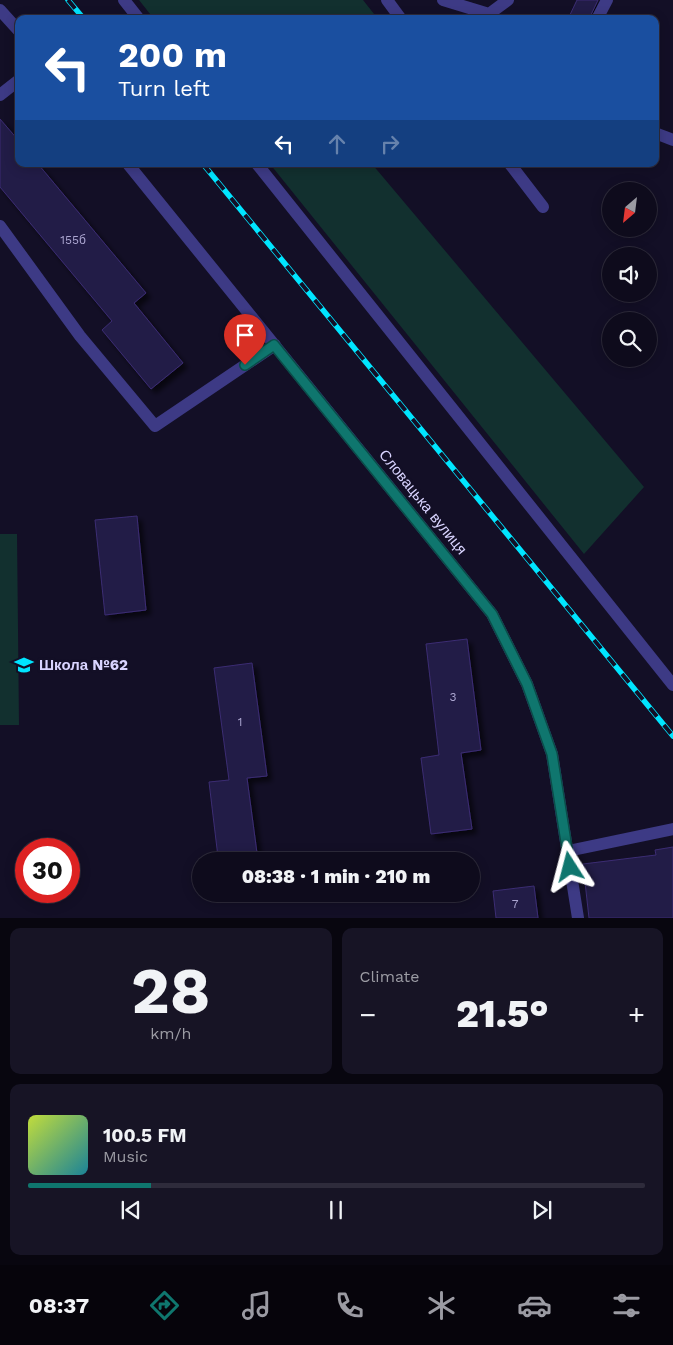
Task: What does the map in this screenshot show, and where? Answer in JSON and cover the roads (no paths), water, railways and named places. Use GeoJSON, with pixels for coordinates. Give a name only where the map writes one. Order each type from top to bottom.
{"type":"FeatureCollection","features":[{"type":"Feature","properties":{"kind":"street"},"geometry":{"type":"LineString","coordinates":[[124,0],[136,15]]}},
{"type":"Feature","properties":{"kind":"street"},"geometry":{"type":"LineString","coordinates":[[387,0],[398,15]]}},
{"type":"Feature","properties":{"kind":"street"},"geometry":{"type":"LineString","coordinates":[[443,0],[489,15]]}},
{"type":"Feature","properties":{"kind":"street"},"geometry":{"type":"LineString","coordinates":[[493,15],[508,0]]}},
{"type":"Feature","properties":{"kind":"street"},"geometry":{"type":"LineString","coordinates":[[599,15],[607,0]]}},
{"type":"Feature","properties":{"kind":"street"},"geometry":{"type":"LineString","coordinates":[[0,10],[15,27]]}},
{"type":"Feature","properties":{"kind":"street"},"geometry":{"type":"LineString","coordinates":[[0,95],[15,83]]}},
{"type":"Feature","properties":{"kind":"street"},"geometry":{"type":"LineString","coordinates":[[659,134],[673,140]]}},
{"type":"Feature","properties":{"kind":"street","name":"Словацька вулиця"},"geometry":{"type":"LineString","coordinates":[[130,167],[492,614],[527,684],[552,754],[578,918]]}},
{"type":"Feature","properties":{"kind":"street"},"geometry":{"type":"LineString","coordinates":[[259,167],[673,685]]}},
{"type":"Feature","properties":{"kind":"street"},"geometry":{"type":"LineString","coordinates":[[512,167],[543,207]]}},
{"type":"Feature","properties":{"kind":"street"},"geometry":{"type":"LineString","coordinates":[[0,226],[80,336],[155,426],[274,345]]}},
{"type":"Feature","properties":{"kind":"street"},"geometry":{"type":"LineString","coordinates":[[568,851],[673,829]]}},
{"type":"Feature","properties":{"kind":"railway"},"geometry":{"type":"LineString","coordinates":[[68,0],[81,15]]}},
{"type":"Feature","properties":{"kind":"railway"},"geometry":{"type":"LineString","coordinates":[[205,167],[673,736]]}},
{"type":"Feature","properties":{"kind":"place","name":"Школа №62"},"geometry":{"type":"Point","coordinates":[24,665]}}]}
